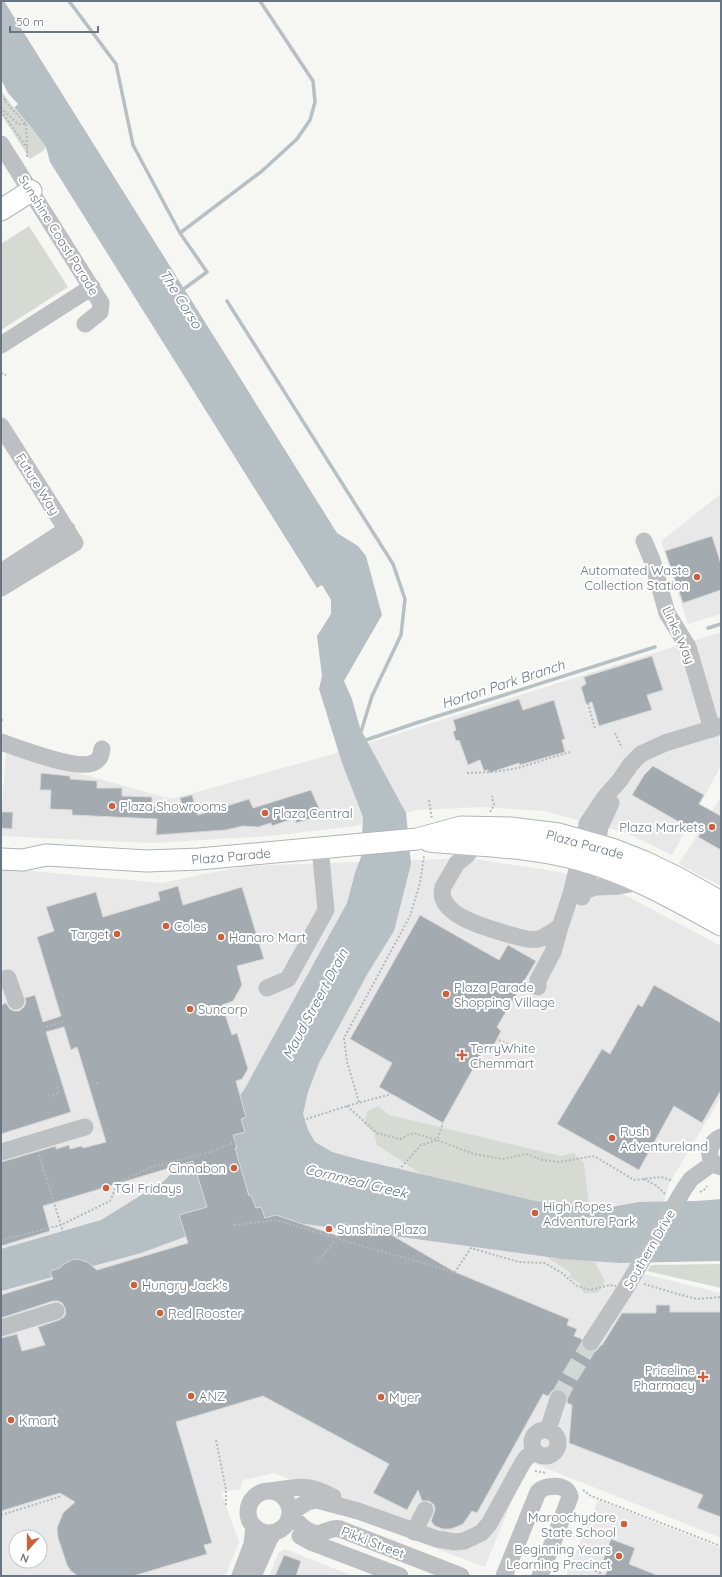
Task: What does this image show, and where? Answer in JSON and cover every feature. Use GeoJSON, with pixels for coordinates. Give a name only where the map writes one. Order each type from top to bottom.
{"type":"FeatureCollection","features":[{"type":"Feature","properties":{"kind":"main road"},"geometry":{"type":"LineString","coordinates":[[1,193],[27,177]]}},
{"type":"Feature","properties":{"kind":"main road"},"geometry":{"type":"LineString","coordinates":[[1,210],[27,177]]}},
{"type":"Feature","properties":{"kind":"main road","name":"Plaza Parade"},"geometry":{"type":"LineString","coordinates":[[1,846],[24,848],[46,855],[161,861],[199,859],[417,839],[461,827],[510,828],[558,834],[641,882],[721,925]]}},
{"type":"Feature","properties":{"kind":"main road","name":"Plaza Parade"},"geometry":{"type":"LineString","coordinates":[[417,839],[536,851],[588,852],[645,862],[721,902]]}},
{"type":"Feature","properties":{"kind":"main road","name":"Plaza Parade"},"geometry":{"type":"LineString","coordinates":[[1,859],[23,860],[46,855]]}},
{"type":"Feature","properties":{"kind":"street","name":"Sunshine Coast Parade"},"geometry":{"type":"LineString","coordinates":[[1,144],[27,177],[44,212],[101,303],[100,312],[85,324]]}},
{"type":"Feature","properties":{"kind":"street"},"geometry":{"type":"LineString","coordinates":[[1,345],[92,287]]}},
{"type":"Feature","properties":{"kind":"street","name":"Future Way"},"geometry":{"type":"LineString","coordinates":[[1,426],[6,446],[71,536]]}},
{"type":"Feature","properties":{"kind":"street"},"geometry":{"type":"LineString","coordinates":[[1,572],[71,536]]}},
{"type":"Feature","properties":{"kind":"street"},"geometry":{"type":"LineString","coordinates":[[1,588],[71,536]]}},
{"type":"Feature","properties":{"kind":"street","name":"Links Way"},"geometry":{"type":"LineString","coordinates":[[644,541],[652,560],[667,613],[688,647],[716,727]]}},
{"type":"Feature","properties":{"kind":"street"},"geometry":{"type":"LineString","coordinates":[[588,852],[571,894],[553,952],[538,980],[538,987],[542,984],[565,947],[584,891],[588,852],[587,824],[605,797],[620,780],[631,764],[641,754],[665,743],[716,727]]}},
{"type":"Feature","properties":{"kind":"street"},"geometry":{"type":"LineString","coordinates":[[1,742],[39,755],[87,765],[94,763],[100,757],[102,749]]}},
{"type":"Feature","properties":{"kind":"street"},"geometry":{"type":"LineString","coordinates":[[476,844],[466,856],[457,863],[442,890],[444,899],[454,912],[459,916],[490,930],[523,939],[539,939],[560,927]]}},
{"type":"Feature","properties":{"kind":"street"},"geometry":{"type":"LineString","coordinates":[[266,988],[288,979],[326,910],[320,848]]}},
{"type":"Feature","properties":{"kind":"street"},"geometry":{"type":"LineString","coordinates":[[584,891],[596,887],[619,886],[641,882]]}},
{"type":"Feature","properties":{"kind":"street"},"geometry":{"type":"LineString","coordinates":[[5,979],[16,1001]]}},
{"type":"Feature","properties":{"kind":"street"},"geometry":{"type":"LineString","coordinates":[[1,1152],[85,1128]]}},
{"type":"Feature","properties":{"kind":"street"},"geometry":{"type":"LineString","coordinates":[[717,1165],[709,1154],[714,1140],[720,1134]]}},
{"type":"Feature","properties":{"kind":"street","name":"Southern Drive"},"geometry":{"type":"LineString","coordinates":[[592,1342],[635,1273],[678,1193],[691,1179],[717,1165]]}},
{"type":"Feature","properties":{"kind":"street"},"geometry":{"type":"LineString","coordinates":[[1,1328],[56,1311]]}},
{"type":"Feature","properties":{"kind":"street"},"geometry":{"type":"LineString","coordinates":[[290,1513],[304,1503],[314,1500],[358,1511],[445,1542],[464,1541],[481,1533],[493,1518],[526,1458],[534,1451],[537,1454],[546,1457],[554,1454],[558,1442],[557,1438],[548,1430],[558,1400]]}},
{"type":"Feature","properties":{"kind":"street"},"geometry":{"type":"LineString","coordinates":[[504,1576],[538,1492],[545,1488],[557,1486],[566,1490],[570,1497],[540,1576]]}},
{"type":"Feature","properties":{"kind":"street"},"geometry":{"type":"LineString","coordinates":[[276,1531],[265,1532],[254,1526],[249,1520],[248,1514],[250,1502],[259,1493],[291,1487],[312,1488],[326,1493],[358,1511]]}},
{"type":"Feature","properties":{"kind":"street"},"geometry":{"type":"LineString","coordinates":[[254,1576],[276,1531],[286,1524],[290,1513],[285,1498],[280,1494],[271,1491]]}},
{"type":"Feature","properties":{"kind":"street"},"geometry":{"type":"LineString","coordinates":[[414,1532],[425,1510]]}},
{"type":"Feature","properties":{"kind":"street","name":"Pikki Street"},"geometry":{"type":"LineString","coordinates":[[290,1513],[305,1529],[310,1532],[321,1533],[338,1528],[460,1576]]}},
{"type":"Feature","properties":{"kind":"street"},"geometry":{"type":"LineString","coordinates":[[240,1576],[252,1544],[254,1526]]}},
{"type":"Feature","properties":{"kind":"street","name":"Pikki Street"},"geometry":{"type":"LineString","coordinates":[[276,1531],[292,1533],[311,1542],[400,1576]]}},
{"type":"Feature","properties":{"kind":"path"},"geometry":{"type":"LineString","coordinates":[[6,98],[4,100],[26,124],[27,177]]}},
{"type":"Feature","properties":{"kind":"path"},"geometry":{"type":"LineString","coordinates":[[1,109],[18,124],[26,124]]}},
{"type":"Feature","properties":{"kind":"path"},"geometry":{"type":"LineString","coordinates":[[1,109],[27,148]]}},
{"type":"Feature","properties":{"kind":"path"},"geometry":{"type":"LineString","coordinates":[[1,374],[6,375]]}},
{"type":"Feature","properties":{"kind":"path"},"geometry":{"type":"LineString","coordinates":[[588,703],[595,729]]}},
{"type":"Feature","properties":{"kind":"path"},"geometry":{"type":"LineString","coordinates":[[615,733],[622,748]]}},
{"type":"Feature","properties":{"kind":"path"},"geometry":{"type":"LineString","coordinates":[[466,772],[494,772],[518,768],[570,752]]}},
{"type":"Feature","properties":{"kind":"path"},"geometry":{"type":"LineString","coordinates":[[488,815],[494,804],[492,796]]}},
{"type":"Feature","properties":{"kind":"path"},"geometry":{"type":"LineString","coordinates":[[429,800],[432,820]]}},
{"type":"Feature","properties":{"kind":"path"},"geometry":{"type":"LineString","coordinates":[[359,1102],[347,1062],[344,1038],[410,916],[420,883],[424,856],[430,857]]}},
{"type":"Feature","properties":{"kind":"path"},"geometry":{"type":"LineString","coordinates":[[46,1027],[64,1022]]}},
{"type":"Feature","properties":{"kind":"path"},"geometry":{"type":"LineString","coordinates":[[499,1040],[519,1050]]}},
{"type":"Feature","properties":{"kind":"path"},"geometry":{"type":"LineString","coordinates":[[97,1082],[99,1086]]}},
{"type":"Feature","properties":{"kind":"path"},"geometry":{"type":"LineString","coordinates":[[48,1096],[59,1093],[57,1086]]}},
{"type":"Feature","properties":{"kind":"path"},"geometry":{"type":"LineString","coordinates":[[1,1240],[61,1225],[110,1201],[118,1182],[152,1167],[214,1151],[235,1142],[359,1102],[391,1094]]}},
{"type":"Feature","properties":{"kind":"path"},"geometry":{"type":"LineString","coordinates":[[347,1106],[377,1133],[400,1138],[414,1133],[470,1153],[502,1160],[527,1154],[542,1160],[559,1162],[594,1156],[634,1180],[661,1177],[670,1179],[678,1193]]}},
{"type":"Feature","properties":{"kind":"path"},"geometry":{"type":"LineString","coordinates":[[437,1140],[443,1123]]}},
{"type":"Feature","properties":{"kind":"path"},"geometry":{"type":"LineString","coordinates":[[343,1233],[421,1145],[437,1140]]}},
{"type":"Feature","properties":{"kind":"path"},"geometry":{"type":"LineString","coordinates":[[35,1142],[72,1260]]}},
{"type":"Feature","properties":{"kind":"path"},"geometry":{"type":"LineString","coordinates":[[643,1179],[657,1186],[678,1193],[696,1193],[704,1190],[710,1183]]}},
{"type":"Feature","properties":{"kind":"path"},"geometry":{"type":"LineString","coordinates":[[234,1225],[276,1220],[455,1272],[471,1248],[519,1262],[545,1263],[562,1273],[577,1286],[590,1290],[610,1285],[616,1286]]}},
{"type":"Feature","properties":{"kind":"path"},"geometry":{"type":"LineString","coordinates":[[317,1262],[334,1242]]}},
{"type":"Feature","properties":{"kind":"path"},"geometry":{"type":"LineString","coordinates":[[635,1273],[645,1284],[697,1299],[721,1297]]}},
{"type":"Feature","properties":{"kind":"path"},"geometry":{"type":"LineString","coordinates":[[216,1440],[226,1490],[226,1506]]}},
{"type":"Feature","properties":{"kind":"path"},"geometry":{"type":"LineString","coordinates":[[535,1471],[543,1471],[552,1474]]}},
{"type":"Feature","properties":{"kind":"path"},"geometry":{"type":"LineString","coordinates":[[581,1488],[591,1496],[721,1546]]}},
{"type":"Feature","properties":{"kind":"path"},"geometry":{"type":"LineString","coordinates":[[1,1515],[62,1496]]}},
{"type":"Feature","properties":{"kind":"path"},"geometry":{"type":"LineString","coordinates":[[565,1560],[574,1562],[600,1573],[599,1576]]}},
{"type":"Feature","properties":{"kind":"shaded area"},"geometry":{"type":"Polygon","coordinates":[[[1,91],[46,147],[43,151],[30,159],[1,114],[1,91]]]}},
{"type":"Feature","properties":{"kind":"shaded area"},"geometry":{"type":"Polygon","coordinates":[[[29,226],[68,287],[1,330],[1,244],[29,226]]]}},
{"type":"Feature","properties":{"kind":"shaded area"},"geometry":{"type":"Polygon","coordinates":[[[721,494],[721,614],[688,624],[661,541],[721,494]]]}},
{"type":"Feature","properties":{"kind":"shaded area"},"geometry":{"type":"Polygon","coordinates":[[[721,632],[721,714],[719,742],[721,751],[721,766],[672,855],[624,832],[544,811],[481,807],[416,810],[356,826],[270,836],[153,843],[1,836],[1,805],[6,753],[171,799],[330,755],[721,632]]]}},
{"type":"Feature","properties":{"kind":"shaded area"},"geometry":{"type":"Polygon","coordinates":[[[721,797],[721,886],[679,864],[721,797]]]}},
{"type":"Feature","properties":{"kind":"shaded area","name":"Sunshine Plaza"},"geometry":{"type":"Polygon","coordinates":[[[468,858],[560,872],[608,886],[721,946],[721,1097],[669,1184],[643,1274],[721,1293],[721,1538],[528,1461],[485,1567],[313,1502],[305,1485],[274,1473],[243,1480],[240,1489],[221,1492],[239,1542],[226,1574],[220,1576],[1,1576],[1,868],[161,883],[244,866],[468,858]]]}},
{"type":"Feature","properties":{"kind":"shaded area","name":"High Ropes Adventure Park"},"geometry":{"type":"Polygon","coordinates":[[[378,1106],[389,1115],[561,1156],[574,1153],[584,1163],[596,1264],[605,1281],[598,1293],[584,1293],[578,1282],[569,1277],[571,1273],[377,1145],[374,1133],[364,1124],[367,1111],[378,1106]]]}},
{"type":"Feature","properties":{"kind":"shaded area"},"geometry":{"type":"Polygon","coordinates":[[[721,1264],[721,1288],[647,1271],[651,1265],[721,1264]]]}},
{"type":"Feature","properties":{"kind":"shaded area","name":"Maroochydore State School"},"geometry":{"type":"Polygon","coordinates":[[[598,1500],[721,1548],[721,1576],[566,1576],[598,1500]]]}},
{"type":"Feature","properties":{"kind":"shaded area"},"geometry":{"type":"Polygon","coordinates":[[[285,1549],[353,1576],[269,1576],[279,1552],[285,1549]]]}},
{"type":"Feature","properties":{"kind":"water"},"geometry":{"type":"Polygon","coordinates":[[[1,1],[4,1],[337,533],[358,546],[366,556],[382,615],[344,681],[352,699],[360,728],[406,813],[411,864],[394,931],[368,973],[319,1063],[308,1092],[303,1114],[308,1130],[315,1142],[332,1152],[531,1200],[595,1210],[639,1202],[721,1199],[721,1261],[620,1263],[563,1259],[305,1224],[234,1222],[201,1231],[141,1253],[1,1291],[1,1249],[101,1220],[164,1181],[221,1121],[244,1090],[347,903],[361,857],[363,817],[342,763],[319,689],[322,676],[317,636],[331,614],[331,600],[322,585],[317,588],[50,162],[46,147],[1,91],[1,1]]]}},
{"type":"Feature","properties":{"kind":"pier"},"geometry":{"type":"Polygon","coordinates":[[[1,79],[8,93],[18,104],[14,108],[1,91],[1,79]]]}},
{"type":"Feature","properties":{"kind":"building","name":"Automated Waste Collection Station"},"geometry":{"type":"Polygon","coordinates":[[[712,536],[721,564],[721,590],[683,603],[665,551],[712,536]]]}},
{"type":"Feature","properties":{"kind":"building"},"geometry":{"type":"Polygon","coordinates":[[[652,656],[663,690],[647,695],[652,710],[599,726],[592,702],[586,704],[581,687],[586,684],[584,677],[652,656]]]}},
{"type":"Feature","properties":{"kind":"building"},"geometry":{"type":"Polygon","coordinates":[[[519,699],[523,710],[554,700],[565,739],[562,740],[565,752],[520,765],[519,763],[489,773],[488,770],[484,771],[480,760],[468,765],[459,740],[456,741],[453,732],[456,730],[453,720],[519,699]]]}},
{"type":"Feature","properties":{"kind":"building"},"geometry":{"type":"Polygon","coordinates":[[[653,766],[704,795],[699,804],[721,816],[721,850],[698,837],[700,834],[632,795],[644,775],[653,766]]]}},
{"type":"Feature","properties":{"kind":"building"},"geometry":{"type":"Polygon","coordinates":[[[41,773],[70,776],[70,779],[97,781],[97,788],[122,788],[122,796],[152,797],[152,807],[182,805],[180,798],[192,795],[198,815],[249,799],[253,808],[311,790],[322,815],[296,823],[295,818],[272,826],[271,823],[258,827],[243,826],[226,830],[156,835],[157,819],[72,815],[72,810],[50,809],[51,790],[40,790],[41,773]]]}},
{"type":"Feature","properties":{"kind":"building"},"geometry":{"type":"Polygon","coordinates":[[[1,812],[13,812],[12,829],[1,828],[1,812]]]}},
{"type":"Feature","properties":{"kind":"building"},"geometry":{"type":"Polygon","coordinates":[[[178,886],[183,905],[242,887],[264,959],[237,966],[242,985],[233,1001],[222,1005],[232,1035],[237,1033],[248,1069],[242,1079],[236,1081],[246,1117],[241,1119],[245,1132],[233,1135],[237,1148],[235,1148],[249,1196],[251,1195],[256,1208],[261,1207],[265,1218],[276,1215],[338,1236],[346,1223],[365,1235],[371,1223],[455,1272],[569,1319],[567,1325],[577,1329],[574,1336],[582,1339],[582,1347],[590,1352],[596,1351],[602,1345],[622,1313],[656,1313],[656,1305],[670,1305],[670,1312],[721,1312],[721,1517],[697,1508],[703,1495],[569,1443],[572,1405],[567,1403],[568,1397],[561,1389],[552,1391],[548,1396],[543,1394],[477,1513],[472,1511],[463,1524],[451,1529],[443,1529],[435,1526],[431,1521],[435,1510],[434,1505],[429,1501],[422,1501],[418,1490],[407,1510],[373,1493],[389,1464],[263,1396],[176,1422],[212,1543],[204,1545],[207,1554],[133,1576],[78,1576],[71,1571],[67,1565],[58,1538],[57,1528],[63,1513],[75,1502],[60,1493],[1,1511],[1,1338],[17,1334],[22,1351],[45,1345],[38,1327],[59,1320],[64,1317],[66,1313],[62,1303],[53,1301],[1,1318],[1,1295],[53,1279],[50,1271],[60,1268],[72,1260],[77,1259],[87,1262],[97,1270],[188,1243],[179,1215],[207,1207],[193,1161],[43,1206],[50,1231],[1,1246],[1,1162],[56,1146],[56,1149],[69,1145],[70,1149],[82,1146],[83,1148],[106,1142],[77,1047],[71,1050],[64,1027],[46,1032],[71,1112],[1,1134],[1,1005],[6,1003],[10,1009],[19,1011],[24,1007],[26,1002],[25,998],[35,995],[43,1022],[61,1016],[37,937],[54,931],[46,907],[96,892],[103,917],[160,900],[158,892],[178,886]]]}},
{"type":"Feature","properties":{"kind":"building","name":"Plaza Parade Shopping Village"},"geometry":{"type":"Polygon","coordinates":[[[420,915],[499,960],[508,945],[536,961],[497,1027],[501,1031],[491,1051],[484,1049],[443,1123],[379,1087],[392,1063],[350,1039],[420,915]]]}},
{"type":"Feature","properties":{"kind":"building"},"geometry":{"type":"Polygon","coordinates":[[[654,985],[721,1023],[721,1090],[702,1123],[674,1106],[639,1170],[557,1124],[602,1049],[610,1054],[638,1004],[642,1007],[654,985]]]}},
{"type":"Feature","properties":{"kind":"building","name":"Beginning Years Learning Precinct"},"geometry":{"type":"Polygon","coordinates":[[[611,1539],[635,1548],[629,1564],[659,1576],[605,1576],[608,1569],[601,1566],[611,1539]]]}},
{"type":"Feature","properties":{"kind":"building"},"geometry":{"type":"Polygon","coordinates":[[[284,1555],[301,1561],[296,1576],[275,1576],[284,1555]]]}},
{"type":"Feature","properties":{"kind":"waterway"},"geometry":{"type":"LineString","coordinates":[[69,1],[116,64],[133,145],[180,233]]}},
{"type":"Feature","properties":{"kind":"waterway","name":"The Corso"},"geometry":{"type":"LineString","coordinates":[[181,291],[207,272],[180,233],[262,171],[297,139],[310,120],[315,102],[313,81],[260,1]]}},
{"type":"Feature","properties":{"kind":"waterway"},"geometry":{"type":"LineString","coordinates":[[227,301],[393,564],[405,599],[401,635],[372,696],[360,735]]}},
{"type":"Feature","properties":{"kind":"waterway","name":"Horton Park Branch"},"geometry":{"type":"LineString","coordinates":[[708,628],[721,624]]}},
{"type":"Feature","properties":{"kind":"waterway","name":"Horton Park Branch"},"geometry":{"type":"LineString","coordinates":[[363,741],[655,647]]}},
{"type":"Feature","properties":{"kind":"tunnel"},"geometry":{"type":"LineString","coordinates":[[558,1399],[591,1342]]}},
{"type":"Feature","properties":{"kind":"place","name":"Automated Waste Collection Station"},"geometry":{"type":"Point","coordinates":[697,577]}},
{"type":"Feature","properties":{"kind":"place","name":"Plaza Showrooms"},"geometry":{"type":"Point","coordinates":[112,806]}},
{"type":"Feature","properties":{"kind":"place","name":"Plaza Central"},"geometry":{"type":"Point","coordinates":[265,813]}},
{"type":"Feature","properties":{"kind":"place","name":"Plaza Markets"},"geometry":{"type":"Point","coordinates":[712,827]}},
{"type":"Feature","properties":{"kind":"place","name":"Coles"},"geometry":{"type":"Point","coordinates":[166,926]}},
{"type":"Feature","properties":{"kind":"place","name":"Target"},"geometry":{"type":"Point","coordinates":[117,934]}},
{"type":"Feature","properties":{"kind":"place","name":"Hanaro Mart"},"geometry":{"type":"Point","coordinates":[221,937]}},
{"type":"Feature","properties":{"kind":"place","name":"Plaza Parade Shopping Village"},"geometry":{"type":"Point","coordinates":[446,994]}},
{"type":"Feature","properties":{"kind":"place","name":"Suncorp"},"geometry":{"type":"Point","coordinates":[190,1009]}},
{"type":"Feature","properties":{"kind":"place","name":"TerryWhite Chemmart"},"geometry":{"type":"Point","coordinates":[462,1055]}},
{"type":"Feature","properties":{"kind":"place","name":"Rush Adventureland"},"geometry":{"type":"Point","coordinates":[612,1138]}},
{"type":"Feature","properties":{"kind":"place","name":"Cinnabon"},"geometry":{"type":"Point","coordinates":[234,1168]}},
{"type":"Feature","properties":{"kind":"place","name":"TGI Fridays"},"geometry":{"type":"Point","coordinates":[106,1188]}},
{"type":"Feature","properties":{"kind":"place","name":"High Ropes Adventure Park"},"geometry":{"type":"Point","coordinates":[535,1213]}},
{"type":"Feature","properties":{"kind":"place","name":"Sunshine Plaza"},"geometry":{"type":"Point","coordinates":[329,1229]}},
{"type":"Feature","properties":{"kind":"place","name":"Hungry Jack's"},"geometry":{"type":"Point","coordinates":[134,1285]}},
{"type":"Feature","properties":{"kind":"place","name":"Red Rooster"},"geometry":{"type":"Point","coordinates":[160,1313]}},
{"type":"Feature","properties":{"kind":"place","name":"Priceline Pharmacy"},"geometry":{"type":"Point","coordinates":[703,1377]}},
{"type":"Feature","properties":{"kind":"place","name":"ANZ"},"geometry":{"type":"Point","coordinates":[191,1396]}},
{"type":"Feature","properties":{"kind":"place","name":"Myer"},"geometry":{"type":"Point","coordinates":[381,1397]}},
{"type":"Feature","properties":{"kind":"place","name":"Kmart"},"geometry":{"type":"Point","coordinates":[11,1420]}},
{"type":"Feature","properties":{"kind":"place","name":"Maroochydore State School"},"geometry":{"type":"Point","coordinates":[624,1524]}},
{"type":"Feature","properties":{"kind":"place","name":"Beginning Years Learning Precinct"},"geometry":{"type":"Point","coordinates":[619,1556]}},
{"type":"Feature","properties":{"kind":"water label","name":"Maud Streert Drain"},"geometry":{"type":"Point","coordinates":[315,1004]}},
{"type":"Feature","properties":{"kind":"water label","name":"Cornmeal Creek"},"geometry":{"type":"Point","coordinates":[356,1181]}}]}
